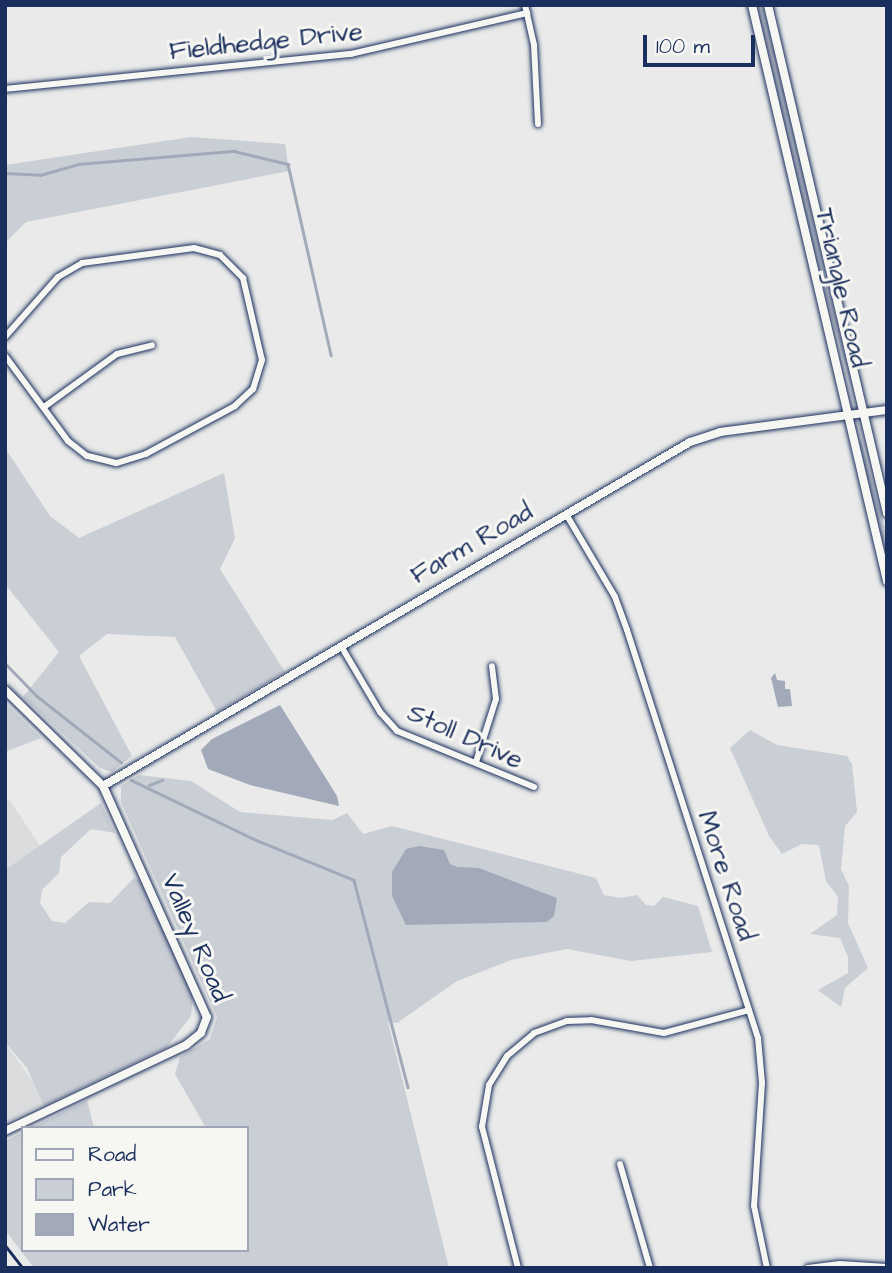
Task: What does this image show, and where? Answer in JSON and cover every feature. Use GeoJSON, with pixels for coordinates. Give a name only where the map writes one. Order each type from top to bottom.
{"type":"FeatureCollection","features":[{"type":"Feature","properties":{"kind":"street","name":"Triangle Road"},"geometry":{"type":"LineString","coordinates":[[752,5],[887,581]]}},
{"type":"Feature","properties":{"kind":"street","name":"Triangle Road"},"geometry":{"type":"LineString","coordinates":[[768,5],[887,513]]}},
{"type":"Feature","properties":{"kind":"street","name":"Fieldhedge Drive"},"geometry":{"type":"LineString","coordinates":[[5,89],[351,54],[526,9]]}},
{"type":"Feature","properties":{"kind":"street"},"geometry":{"type":"LineString","coordinates":[[526,9],[534,46],[538,124]]}},
{"type":"Feature","properties":{"kind":"street"},"geometry":{"type":"LineString","coordinates":[[5,337],[58,277],[98,257],[207,250],[232,264],[243,278],[262,360],[253,389],[235,406],[146,454],[116,463],[78,450],[5,356]]}},
{"type":"Feature","properties":{"kind":"street"},"geometry":{"type":"LineString","coordinates":[[44,407],[117,354],[152,345]]}},
{"type":"Feature","properties":{"kind":"street","name":"Farm Road"},"geometry":{"type":"LineString","coordinates":[[103,786],[566,514],[707,435],[887,410]]}},
{"type":"Feature","properties":{"kind":"street","name":"More Road"},"geometry":{"type":"LineString","coordinates":[[566,514],[623,619],[761,1053],[754,1206],[767,1268]]}},
{"type":"Feature","properties":{"kind":"street","name":"Stoll Drive"},"geometry":{"type":"LineString","coordinates":[[341,646],[380,712],[397,731],[428,747],[477,762],[534,787]]}},
{"type":"Feature","properties":{"kind":"street"},"geometry":{"type":"LineString","coordinates":[[477,762],[498,688],[492,666]]}},
{"type":"Feature","properties":{"kind":"street","name":"Valley Road"},"geometry":{"type":"LineString","coordinates":[[5,690],[103,786],[203,1001],[206,1024],[186,1045],[5,1131]]}},
{"type":"Feature","properties":{"kind":"street"},"geometry":{"type":"LineString","coordinates":[[518,1268],[481,1128],[489,1085],[507,1056],[534,1033],[567,1021],[591,1020],[664,1033],[749,1010]]}},
{"type":"Feature","properties":{"kind":"street"},"geometry":{"type":"LineString","coordinates":[[621,1164],[650,1268]]}},
{"type":"Feature","properties":{"kind":"street"},"geometry":{"type":"LineString","coordinates":[[808,1268],[840,1264],[887,1267]]}},
{"type":"Feature","properties":{"kind":"shaded area"},"geometry":{"type":"Polygon","coordinates":[[[9,799],[42,849],[5,874],[5,802],[9,799]]]}},
{"type":"Feature","properties":{"kind":"shaded area"},"geometry":{"type":"Polygon","coordinates":[[[5,1043],[48,1102],[5,1123],[5,1043]]]}},
{"type":"Feature","properties":{"kind":"green space"},"geometry":{"type":"Polygon","coordinates":[[[757,5],[763,5],[852,388],[822,283],[757,5]]]}},
{"type":"Feature","properties":{"kind":"green space"},"geometry":{"type":"Polygon","coordinates":[[[191,137],[285,144],[289,171],[26,222],[5,243],[5,165],[191,137]]]}},
{"type":"Feature","properties":{"kind":"green space"},"geometry":{"type":"Polygon","coordinates":[[[860,437],[887,535],[887,563],[861,451],[860,437]]]}},
{"type":"Feature","properties":{"kind":"green space"},"geometry":{"type":"Polygon","coordinates":[[[5,448],[50,516],[79,538],[224,473],[235,538],[220,569],[285,672],[217,712],[175,637],[107,634],[79,656],[132,756],[112,772],[100,768],[23,697],[59,652],[5,584],[5,448]]]}},
{"type":"Feature","properties":{"kind":"green space"},"geometry":{"type":"Polygon","coordinates":[[[5,703],[41,738],[5,752],[5,703]]]}},
{"type":"Feature","properties":{"kind":"green space"},"geometry":{"type":"Polygon","coordinates":[[[750,730],[777,745],[847,756],[852,764],[857,812],[845,826],[841,869],[849,886],[848,923],[868,968],[845,988],[841,1007],[818,990],[848,973],[848,957],[840,938],[810,934],[837,915],[838,897],[826,881],[819,845],[802,844],[782,854],[769,836],[730,748],[750,730]]]}},
{"type":"Feature","properties":{"kind":"green space"},"geometry":{"type":"Polygon","coordinates":[[[139,775],[191,781],[240,812],[333,820],[347,813],[363,834],[392,826],[596,878],[604,895],[621,898],[637,895],[646,905],[654,906],[663,897],[698,906],[712,952],[631,961],[567,949],[511,960],[457,981],[397,1023],[388,1022],[449,1268],[34,1268],[22,1252],[248,1252],[248,1126],[205,1126],[175,1074],[180,1057],[210,1039],[217,1017],[121,802],[121,786],[139,775]]]}},
{"type":"Feature","properties":{"kind":"green space"},"geometry":{"type":"Polygon","coordinates":[[[101,803],[115,833],[91,829],[61,857],[59,873],[42,890],[40,903],[52,921],[65,923],[89,902],[110,903],[134,878],[140,880],[193,996],[191,1016],[167,1047],[44,1106],[27,1068],[5,1042],[5,870],[101,803]]]}},
{"type":"Feature","properties":{"kind":"green space"},"geometry":{"type":"Polygon","coordinates":[[[87,1100],[94,1126],[35,1126],[87,1100]]]}},
{"type":"Feature","properties":{"kind":"green space"},"geometry":{"type":"Polygon","coordinates":[[[21,1133],[21,1251],[5,1230],[5,1141],[21,1133]]]}},
{"type":"Feature","properties":{"kind":"water"},"geometry":{"type":"Polygon","coordinates":[[[775,673],[777,680],[785,681],[785,689],[790,689],[792,706],[778,707],[771,678],[775,673]]]}},
{"type":"Feature","properties":{"kind":"water"},"geometry":{"type":"Polygon","coordinates":[[[280,705],[337,796],[339,806],[250,785],[208,769],[201,750],[212,739],[280,705]]]}},
{"type":"Feature","properties":{"kind":"water"},"geometry":{"type":"Polygon","coordinates":[[[419,846],[444,850],[450,864],[457,867],[479,868],[557,898],[554,916],[547,922],[406,925],[392,896],[392,872],[406,849],[419,846]]]}},
{"type":"Feature","properties":{"kind":"waterway"},"geometry":{"type":"LineString","coordinates":[[5,173],[40,175],[78,164],[234,151],[288,164],[331,355]]}},
{"type":"Feature","properties":{"kind":"waterway"},"geometry":{"type":"LineString","coordinates":[[5,663],[37,696],[121,762]]}},
{"type":"Feature","properties":{"kind":"waterway"},"geometry":{"type":"LineString","coordinates":[[131,780],[256,840],[354,880],[408,1087]]}},
{"type":"Feature","properties":{"kind":"waterway"},"geometry":{"type":"LineString","coordinates":[[149,785],[162,780]]}},
{"type":"Feature","properties":{"kind":"railway"},"geometry":{"type":"LineString","coordinates":[[5,1245],[23,1268]]}}]}
